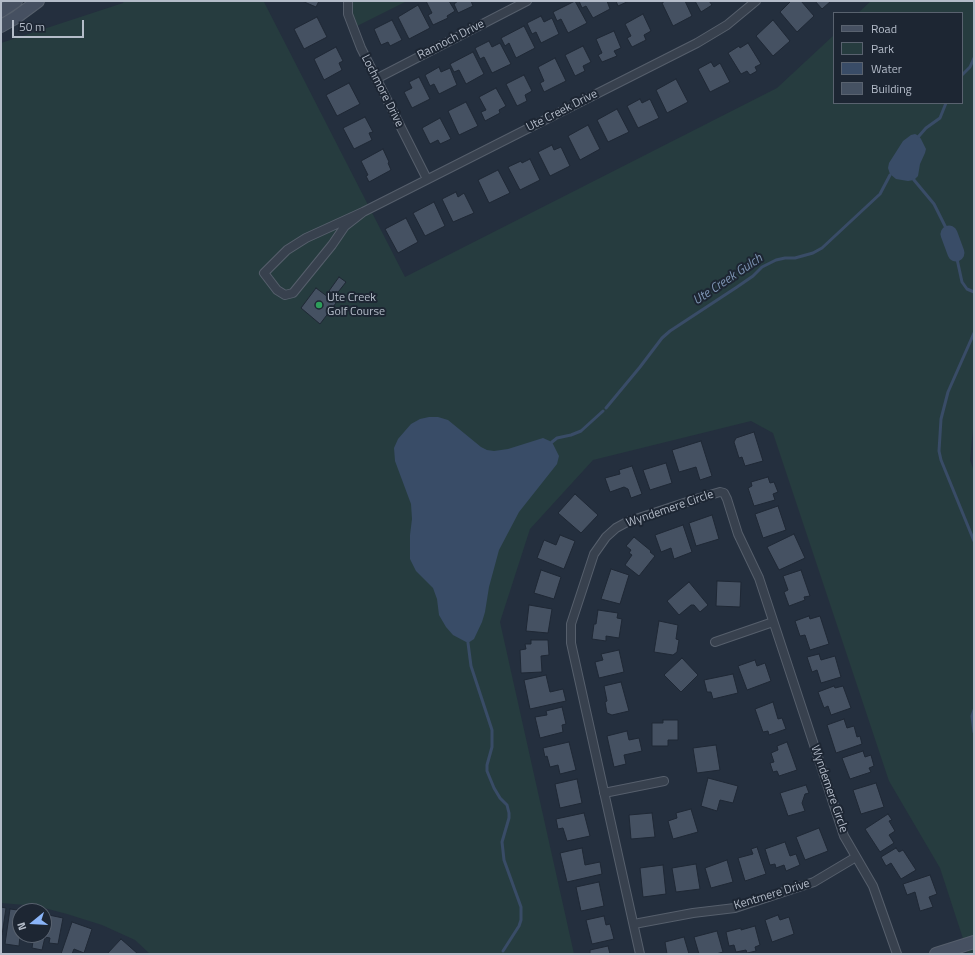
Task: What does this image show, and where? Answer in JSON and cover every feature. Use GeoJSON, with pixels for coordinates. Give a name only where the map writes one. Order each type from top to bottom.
{"type":"FeatureCollection","features":[{"type":"Feature","properties":{"kind":"street"},"geometry":{"type":"LineString","coordinates":[[1,11],[16,1]]}},
{"type":"Feature","properties":{"kind":"street"},"geometry":{"type":"LineString","coordinates":[[1,26],[15,18],[38,1]]}},
{"type":"Feature","properties":{"kind":"street","name":"Lochmore Drive"},"geometry":{"type":"LineString","coordinates":[[348,1],[347,10],[349,18],[361,48],[427,179]]}},
{"type":"Feature","properties":{"kind":"street","name":"Rannoch Drive"},"geometry":{"type":"LineString","coordinates":[[376,78],[527,1]]}},
{"type":"Feature","properties":{"kind":"street","name":"Ute Creek Drive"},"geometry":{"type":"LineString","coordinates":[[363,212],[345,226],[332,245],[293,293],[285,295],[277,290],[264,273],[287,250],[306,238],[363,212],[697,43],[727,25],[756,1]]}},
{"type":"Feature","properties":{"kind":"street","name":"Wyndemere Circle"},"geometry":{"type":"LineString","coordinates":[[640,954],[570,637],[573,617],[594,554],[606,537],[616,528],[627,522],[718,492],[722,492],[727,499],[738,534],[759,578],[844,836],[873,886],[897,954]]}},
{"type":"Feature","properties":{"kind":"street"},"geometry":{"type":"LineString","coordinates":[[715,642],[773,622]]}},
{"type":"Feature","properties":{"kind":"street"},"geometry":{"type":"LineString","coordinates":[[604,793],[664,781]]}},
{"type":"Feature","properties":{"kind":"street","name":"Kentmere Drive"},"geometry":{"type":"LineString","coordinates":[[634,924],[692,913],[735,908],[814,882],[856,857]]}},
{"type":"Feature","properties":{"kind":"street"},"geometry":{"type":"LineString","coordinates":[[936,954],[974,942]]}},
{"type":"Feature","properties":{"kind":"green space","name":"Ute Creek Golf Course"},"geometry":{"type":"Polygon","coordinates":[[[124,1],[265,1],[264,2],[405,277],[777,88],[833,36],[833,104],[963,104],[963,12],[859,12],[871,1],[974,1],[974,419],[970,460],[974,471],[974,954],[968,954],[940,868],[889,781],[773,433],[751,421],[593,460],[530,529],[500,622],[574,954],[150,954],[135,940],[102,925],[52,910],[52,903],[1,903],[1,43],[123,3],[124,1]]]}},
{"type":"Feature","properties":{"kind":"green space"},"geometry":{"type":"Polygon","coordinates":[[[348,1],[407,1],[353,28],[348,1]]]}},
{"type":"Feature","properties":{"kind":"water"},"geometry":{"type":"Polygon","coordinates":[[[915,134],[919,136],[926,149],[920,164],[918,176],[914,180],[908,181],[896,179],[890,174],[888,168],[889,163],[903,141],[915,134]]]}},
{"type":"Feature","properties":{"kind":"water"},"geometry":{"type":"Polygon","coordinates":[[[438,417],[448,420],[481,447],[487,450],[494,451],[508,449],[543,438],[552,442],[559,456],[557,464],[519,512],[499,550],[489,587],[482,622],[474,639],[468,643],[453,635],[446,627],[439,615],[437,599],[433,588],[416,571],[410,559],[412,519],[411,504],[395,461],[394,448],[398,439],[411,424],[420,419],[438,417]]]}},
{"type":"Feature","properties":{"kind":"building"},"geometry":{"type":"Polygon","coordinates":[[[302,1],[319,1],[316,7],[302,1]]]}},
{"type":"Feature","properties":{"kind":"building"},"geometry":{"type":"Polygon","coordinates":[[[426,1],[449,1],[455,11],[447,16],[448,18],[433,25],[428,15],[432,13],[426,1]]]}},
{"type":"Feature","properties":{"kind":"building"},"geometry":{"type":"Polygon","coordinates":[[[458,1],[471,1],[473,6],[458,13],[454,4],[458,1]]]}},
{"type":"Feature","properties":{"kind":"building"},"geometry":{"type":"Polygon","coordinates":[[[575,1],[587,23],[568,33],[561,19],[557,21],[553,12],[575,1]]]}},
{"type":"Feature","properties":{"kind":"building"},"geometry":{"type":"Polygon","coordinates":[[[579,1],[607,1],[610,9],[593,18],[586,6],[582,8],[579,1]]]}},
{"type":"Feature","properties":{"kind":"building"},"geometry":{"type":"Polygon","coordinates":[[[616,1],[629,1],[618,6],[616,1]]]}},
{"type":"Feature","properties":{"kind":"building"},"geometry":{"type":"Polygon","coordinates":[[[665,1],[685,1],[692,16],[673,26],[662,3],[665,1]]]}},
{"type":"Feature","properties":{"kind":"building"},"geometry":{"type":"Polygon","coordinates":[[[695,1],[709,1],[712,5],[701,12],[695,1]]]}},
{"type":"Feature","properties":{"kind":"building"},"geometry":{"type":"Polygon","coordinates":[[[791,1],[801,1],[814,16],[797,32],[780,12],[791,1]]]}},
{"type":"Feature","properties":{"kind":"building"},"geometry":{"type":"Polygon","coordinates":[[[815,1],[831,1],[822,9],[815,1]]]}},
{"type":"Feature","properties":{"kind":"building"},"geometry":{"type":"Polygon","coordinates":[[[418,5],[430,28],[409,39],[398,17],[418,5]]]}},
{"type":"Feature","properties":{"kind":"building"},"geometry":{"type":"Polygon","coordinates":[[[643,14],[651,31],[644,35],[646,40],[632,47],[627,38],[631,36],[625,24],[643,14]]]}},
{"type":"Feature","properties":{"kind":"building"},"geometry":{"type":"Polygon","coordinates":[[[541,16],[544,22],[552,18],[559,34],[541,43],[536,32],[532,34],[527,23],[541,16]]]}},
{"type":"Feature","properties":{"kind":"building"},"geometry":{"type":"Polygon","coordinates":[[[317,17],[327,37],[304,49],[294,29],[317,17]]]}},
{"type":"Feature","properties":{"kind":"building"},"geometry":{"type":"Polygon","coordinates":[[[392,20],[402,40],[390,46],[388,42],[381,45],[374,29],[392,20]]]}},
{"type":"Feature","properties":{"kind":"building"},"geometry":{"type":"Polygon","coordinates":[[[773,20],[790,41],[773,56],[756,36],[773,20]]]}},
{"type":"Feature","properties":{"kind":"building"},"geometry":{"type":"Polygon","coordinates":[[[524,26],[535,48],[516,58],[509,43],[505,46],[501,38],[524,26]]]}},
{"type":"Feature","properties":{"kind":"building"},"geometry":{"type":"Polygon","coordinates":[[[614,31],[621,48],[614,51],[617,56],[602,62],[598,55],[602,53],[596,39],[614,31]]]}},
{"type":"Feature","properties":{"kind":"building"},"geometry":{"type":"Polygon","coordinates":[[[489,41],[492,47],[500,43],[511,64],[492,73],[484,57],[480,59],[475,48],[489,41]]]}},
{"type":"Feature","properties":{"kind":"building"},"geometry":{"type":"Polygon","coordinates":[[[748,43],[761,64],[755,67],[757,71],[750,75],[747,71],[741,74],[728,53],[739,46],[740,48],[748,43]]]}},
{"type":"Feature","properties":{"kind":"building"},"geometry":{"type":"Polygon","coordinates":[[[583,46],[591,62],[583,66],[585,71],[575,76],[565,55],[583,46]]]}},
{"type":"Feature","properties":{"kind":"building"},"geometry":{"type":"Polygon","coordinates":[[[336,47],[343,61],[339,63],[342,70],[324,80],[314,59],[336,47]]]}},
{"type":"Feature","properties":{"kind":"building"},"geometry":{"type":"Polygon","coordinates":[[[473,52],[484,74],[466,84],[459,70],[454,72],[450,64],[473,52]]]}},
{"type":"Feature","properties":{"kind":"building"},"geometry":{"type":"Polygon","coordinates":[[[555,58],[566,81],[544,92],[540,83],[544,81],[538,67],[555,58]]]}},
{"type":"Feature","properties":{"kind":"building"},"geometry":{"type":"Polygon","coordinates":[[[711,62],[714,67],[720,63],[730,82],[710,92],[698,69],[711,62]]]}},
{"type":"Feature","properties":{"kind":"building"},"geometry":{"type":"Polygon","coordinates":[[[439,67],[441,72],[450,68],[457,85],[439,94],[434,84],[430,86],[425,75],[439,67]]]}},
{"type":"Feature","properties":{"kind":"building"},"geometry":{"type":"Polygon","coordinates":[[[524,75],[532,91],[525,95],[527,101],[517,106],[506,84],[524,75]]]}},
{"type":"Feature","properties":{"kind":"building"},"geometry":{"type":"Polygon","coordinates":[[[419,77],[430,99],[412,108],[404,92],[412,88],[409,82],[419,77]]]}},
{"type":"Feature","properties":{"kind":"building"},"geometry":{"type":"Polygon","coordinates":[[[676,79],[688,102],[667,113],[656,90],[676,79]]]}},
{"type":"Feature","properties":{"kind":"building"},"geometry":{"type":"Polygon","coordinates":[[[349,83],[360,104],[337,116],[326,95],[349,83]]]}},
{"type":"Feature","properties":{"kind":"building"},"geometry":{"type":"Polygon","coordinates":[[[496,88],[506,106],[499,110],[500,113],[485,121],[481,112],[486,110],[479,97],[496,88]]]}},
{"type":"Feature","properties":{"kind":"building"},"geometry":{"type":"Polygon","coordinates":[[[640,99],[642,103],[650,99],[659,118],[638,128],[627,106],[640,99]]]}},
{"type":"Feature","properties":{"kind":"building"},"geometry":{"type":"Polygon","coordinates":[[[466,102],[478,126],[459,135],[448,111],[466,102]]]}},
{"type":"Feature","properties":{"kind":"building"},"geometry":{"type":"Polygon","coordinates":[[[617,109],[629,132],[608,142],[597,120],[617,109]]]}},
{"type":"Feature","properties":{"kind":"building"},"geometry":{"type":"Polygon","coordinates":[[[365,117],[373,132],[369,133],[372,140],[354,149],[343,128],[365,117]]]}},
{"type":"Feature","properties":{"kind":"building"},"geometry":{"type":"Polygon","coordinates":[[[440,118],[451,139],[440,144],[438,140],[430,144],[422,128],[440,118]]]}},
{"type":"Feature","properties":{"kind":"building"},"geometry":{"type":"Polygon","coordinates":[[[588,125],[600,149],[580,160],[568,136],[588,125]]]}},
{"type":"Feature","properties":{"kind":"building"},"geometry":{"type":"Polygon","coordinates":[[[552,145],[554,150],[561,147],[570,166],[550,176],[538,152],[552,145]]]}},
{"type":"Feature","properties":{"kind":"building"},"geometry":{"type":"Polygon","coordinates":[[[383,149],[391,170],[369,182],[366,176],[368,175],[361,161],[383,149]]]}},
{"type":"Feature","properties":{"kind":"building"},"geometry":{"type":"Polygon","coordinates":[[[530,159],[540,180],[520,190],[508,167],[530,159]]]}},
{"type":"Feature","properties":{"kind":"building"},"geometry":{"type":"Polygon","coordinates":[[[498,170],[510,193],[489,203],[478,180],[498,170]]]}},
{"type":"Feature","properties":{"kind":"building"},"geometry":{"type":"Polygon","coordinates":[[[456,192],[458,197],[464,193],[474,213],[453,222],[442,199],[456,192]]]}},
{"type":"Feature","properties":{"kind":"building"},"geometry":{"type":"Polygon","coordinates":[[[434,202],[445,226],[425,236],[413,213],[434,202]]]}},
{"type":"Feature","properties":{"kind":"building"},"geometry":{"type":"Polygon","coordinates":[[[406,218],[418,242],[398,253],[385,229],[406,218]]]}},
{"type":"Feature","properties":{"kind":"building"},"geometry":{"type":"Polygon","coordinates":[[[339,277],[346,282],[335,296],[329,291],[339,277]]]}},
{"type":"Feature","properties":{"kind":"building"},"geometry":{"type":"Polygon","coordinates":[[[316,288],[336,303],[320,324],[301,308],[316,288]]]}},
{"type":"Feature","properties":{"kind":"building"},"geometry":{"type":"Polygon","coordinates":[[[754,432],[763,461],[745,466],[742,457],[739,458],[734,442],[736,438],[754,432]]]}},
{"type":"Feature","properties":{"kind":"building"},"geometry":{"type":"Polygon","coordinates":[[[701,441],[712,476],[700,480],[696,467],[679,472],[672,450],[701,441]]]}},
{"type":"Feature","properties":{"kind":"building"},"geometry":{"type":"Polygon","coordinates":[[[666,463],[672,483],[650,490],[643,470],[666,463]]]}},
{"type":"Feature","properties":{"kind":"building"},"geometry":{"type":"Polygon","coordinates":[[[632,466],[642,494],[631,498],[628,489],[624,487],[610,492],[605,478],[620,474],[619,470],[632,466]]]}},
{"type":"Feature","properties":{"kind":"building"},"geometry":{"type":"Polygon","coordinates":[[[768,477],[770,483],[774,482],[778,492],[773,494],[775,500],[754,506],[748,488],[752,486],[751,482],[768,477]]]}},
{"type":"Feature","properties":{"kind":"building"},"geometry":{"type":"Polygon","coordinates":[[[575,494],[598,515],[581,533],[558,513],[575,494]]]}},
{"type":"Feature","properties":{"kind":"building"},"geometry":{"type":"Polygon","coordinates":[[[778,506],[786,530],[763,538],[755,514],[778,506]]]}},
{"type":"Feature","properties":{"kind":"building"},"geometry":{"type":"Polygon","coordinates":[[[712,515],[719,539],[696,546],[689,523],[712,515]]]}},
{"type":"Feature","properties":{"kind":"building"},"geometry":{"type":"Polygon","coordinates":[[[683,525],[692,552],[674,559],[671,548],[661,552],[655,535],[683,525]]]}},
{"type":"Feature","properties":{"kind":"building"},"geometry":{"type":"Polygon","coordinates":[[[794,534],[805,558],[779,570],[767,547],[794,534]]]}},
{"type":"Feature","properties":{"kind":"building"},"geometry":{"type":"Polygon","coordinates":[[[560,535],[575,541],[564,569],[537,558],[544,540],[556,545],[560,535]]]}},
{"type":"Feature","properties":{"kind":"building"},"geometry":{"type":"Polygon","coordinates":[[[634,537],[655,556],[639,576],[625,565],[632,555],[629,553],[631,550],[626,546],[634,537]]]}},
{"type":"Feature","properties":{"kind":"building"},"geometry":{"type":"Polygon","coordinates":[[[611,569],[629,575],[620,604],[601,599],[611,569]]]}},
{"type":"Feature","properties":{"kind":"building"},"geometry":{"type":"Polygon","coordinates":[[[541,570],[561,577],[554,599],[534,593],[541,570]]]}},
{"type":"Feature","properties":{"kind":"building"},"geometry":{"type":"Polygon","coordinates":[[[801,570],[810,596],[804,597],[805,600],[789,606],[784,592],[788,590],[783,576],[801,570]]]}},
{"type":"Feature","properties":{"kind":"building"},"geometry":{"type":"Polygon","coordinates":[[[717,581],[741,582],[740,607],[716,606],[717,581]]]}},
{"type":"Feature","properties":{"kind":"building"},"geometry":{"type":"Polygon","coordinates":[[[689,582],[708,605],[700,612],[694,605],[691,605],[679,615],[667,601],[689,582]]]}},
{"type":"Feature","properties":{"kind":"building"},"geometry":{"type":"Polygon","coordinates":[[[529,605],[552,609],[548,633],[526,631],[529,605]]]}},
{"type":"Feature","properties":{"kind":"building"},"geometry":{"type":"Polygon","coordinates":[[[598,610],[618,613],[617,618],[622,619],[619,638],[606,636],[606,641],[592,639],[598,610]]]}},
{"type":"Feature","properties":{"kind":"building"},"geometry":{"type":"Polygon","coordinates":[[[809,616],[810,619],[820,616],[829,644],[810,650],[805,635],[800,636],[795,621],[809,616]]]}},
{"type":"Feature","properties":{"kind":"building"},"geometry":{"type":"Polygon","coordinates":[[[659,621],[678,625],[676,639],[679,640],[677,652],[673,655],[654,652],[659,621]]]}},
{"type":"Feature","properties":{"kind":"building"},"geometry":{"type":"Polygon","coordinates":[[[531,640],[548,640],[549,655],[541,656],[542,672],[521,673],[520,650],[526,649],[525,644],[531,644],[531,640]]]}},
{"type":"Feature","properties":{"kind":"building"},"geometry":{"type":"Polygon","coordinates":[[[619,650],[624,672],[599,678],[595,662],[603,660],[601,654],[619,650]]]}},
{"type":"Feature","properties":{"kind":"building"},"geometry":{"type":"Polygon","coordinates":[[[819,654],[821,660],[835,656],[841,677],[821,683],[817,670],[812,672],[807,657],[819,654]]]}},
{"type":"Feature","properties":{"kind":"building"},"geometry":{"type":"Polygon","coordinates":[[[682,658],[698,675],[681,692],[664,675],[682,658]]]}},
{"type":"Feature","properties":{"kind":"building"},"geometry":{"type":"Polygon","coordinates":[[[755,660],[757,666],[765,663],[771,681],[747,690],[738,666],[755,660]]]}},
{"type":"Feature","properties":{"kind":"building"},"geometry":{"type":"Polygon","coordinates":[[[733,674],[738,693],[713,699],[711,692],[707,692],[704,680],[733,674]]]}},
{"type":"Feature","properties":{"kind":"building"},"geometry":{"type":"Polygon","coordinates":[[[546,675],[550,692],[563,689],[566,701],[530,709],[524,680],[546,675]]]}},
{"type":"Feature","properties":{"kind":"building"},"geometry":{"type":"Polygon","coordinates":[[[621,682],[629,711],[612,715],[607,713],[605,702],[607,701],[604,686],[621,682]]]}},
{"type":"Feature","properties":{"kind":"building"},"geometry":{"type":"Polygon","coordinates":[[[834,686],[835,688],[843,686],[851,708],[831,715],[828,706],[824,708],[818,692],[834,686]]]}},
{"type":"Feature","properties":{"kind":"building"},"geometry":{"type":"Polygon","coordinates":[[[773,702],[778,719],[782,718],[786,729],[769,735],[768,731],[763,732],[755,709],[773,702]]]}},
{"type":"Feature","properties":{"kind":"building"},"geometry":{"type":"Polygon","coordinates":[[[562,707],[566,724],[562,725],[563,732],[540,738],[535,717],[547,715],[546,711],[562,707]]]}},
{"type":"Feature","properties":{"kind":"building"},"geometry":{"type":"Polygon","coordinates":[[[844,719],[847,728],[854,726],[857,737],[860,736],[862,744],[836,753],[827,725],[844,719]]]}},
{"type":"Feature","properties":{"kind":"building"},"geometry":{"type":"Polygon","coordinates":[[[663,720],[678,720],[678,740],[668,740],[668,746],[652,746],[652,723],[663,723],[663,720]]]}},
{"type":"Feature","properties":{"kind":"building"},"geometry":{"type":"Polygon","coordinates":[[[627,731],[629,740],[639,738],[642,751],[624,755],[626,764],[614,767],[607,736],[627,731]]]}},
{"type":"Feature","properties":{"kind":"building"},"geometry":{"type":"Polygon","coordinates":[[[569,742],[576,770],[560,774],[558,765],[550,767],[547,756],[545,757],[543,748],[569,742]]]}},
{"type":"Feature","properties":{"kind":"building"},"geometry":{"type":"Polygon","coordinates":[[[787,742],[797,770],[779,776],[777,771],[773,772],[770,763],[774,762],[771,753],[778,750],[777,746],[787,742]]]}},
{"type":"Feature","properties":{"kind":"building"},"geometry":{"type":"Polygon","coordinates":[[[716,745],[720,770],[697,773],[693,748],[716,745]]]}},
{"type":"Feature","properties":{"kind":"building"},"geometry":{"type":"Polygon","coordinates":[[[863,751],[865,757],[871,755],[874,766],[869,768],[871,772],[850,779],[842,758],[863,751]]]}},
{"type":"Feature","properties":{"kind":"building"},"geometry":{"type":"Polygon","coordinates":[[[708,778],[738,786],[733,803],[720,800],[717,811],[701,806],[708,778]]]}},
{"type":"Feature","properties":{"kind":"building"},"geometry":{"type":"Polygon","coordinates":[[[577,779],[582,803],[560,808],[555,784],[577,779]]]}},
{"type":"Feature","properties":{"kind":"building"},"geometry":{"type":"Polygon","coordinates":[[[876,783],[884,807],[861,814],[853,790],[876,783]]]}},
{"type":"Feature","properties":{"kind":"building"},"geometry":{"type":"Polygon","coordinates":[[[806,785],[809,793],[805,794],[802,803],[805,811],[788,816],[780,793],[806,785]]]}},
{"type":"Feature","properties":{"kind":"building"},"geometry":{"type":"Polygon","coordinates":[[[691,809],[698,832],[673,839],[668,821],[677,818],[676,813],[691,809]]]}},
{"type":"Feature","properties":{"kind":"building"},"geometry":{"type":"Polygon","coordinates":[[[584,813],[590,836],[567,841],[563,828],[558,829],[556,819],[584,813]]]}},
{"type":"Feature","properties":{"kind":"building"},"geometry":{"type":"Polygon","coordinates":[[[652,813],[655,837],[631,839],[629,815],[652,813]]]}},
{"type":"Feature","properties":{"kind":"building"},"geometry":{"type":"Polygon","coordinates":[[[888,814],[892,820],[889,821],[895,831],[889,835],[894,843],[880,852],[865,829],[888,814]]]}},
{"type":"Feature","properties":{"kind":"building"},"geometry":{"type":"Polygon","coordinates":[[[819,828],[828,851],[805,860],[796,837],[819,828]]]}},
{"type":"Feature","properties":{"kind":"building"},"geometry":{"type":"Polygon","coordinates":[[[785,842],[790,856],[796,854],[800,865],[786,871],[784,865],[776,868],[775,864],[770,865],[765,849],[785,842]]]}},
{"type":"Feature","properties":{"kind":"building"},"geometry":{"type":"Polygon","coordinates":[[[757,847],[766,874],[745,881],[738,858],[753,854],[751,849],[757,847]]]}},
{"type":"Feature","properties":{"kind":"building"},"geometry":{"type":"Polygon","coordinates":[[[582,848],[585,865],[600,862],[602,874],[567,882],[560,853],[582,848]]]}},
{"type":"Feature","properties":{"kind":"building"},"geometry":{"type":"Polygon","coordinates":[[[896,848],[899,852],[903,850],[916,870],[901,879],[891,863],[886,866],[881,857],[896,848]]]}},
{"type":"Feature","properties":{"kind":"building"},"geometry":{"type":"Polygon","coordinates":[[[727,860],[733,882],[711,888],[705,868],[727,860]]]}},
{"type":"Feature","properties":{"kind":"building"},"geometry":{"type":"Polygon","coordinates":[[[696,864],[700,889],[676,892],[672,868],[696,864]]]}},
{"type":"Feature","properties":{"kind":"building"},"geometry":{"type":"Polygon","coordinates":[[[663,865],[666,894],[643,897],[640,868],[663,865]]]}},
{"type":"Feature","properties":{"kind":"building"},"geometry":{"type":"Polygon","coordinates":[[[930,875],[937,894],[929,897],[933,907],[920,911],[915,892],[907,895],[903,884],[930,875]]]}},
{"type":"Feature","properties":{"kind":"building"},"geometry":{"type":"Polygon","coordinates":[[[599,882],[604,906],[581,911],[576,887],[599,882]]]}},
{"type":"Feature","properties":{"kind":"building"},"geometry":{"type":"Polygon","coordinates":[[[1,907],[6,908],[2,935],[1,935],[1,907]]]}},
{"type":"Feature","properties":{"kind":"building"},"geometry":{"type":"Polygon","coordinates":[[[10,909],[12,909],[12,943],[19,943],[19,946],[5,944],[10,909]]]}},
{"type":"Feature","properties":{"kind":"building"},"geometry":{"type":"Polygon","coordinates":[[[778,915],[780,920],[789,917],[794,934],[772,942],[765,920],[778,915]]]}},
{"type":"Feature","properties":{"kind":"building"},"geometry":{"type":"Polygon","coordinates":[[[52,916],[63,918],[58,944],[49,943],[52,943],[52,916]]]}},
{"type":"Feature","properties":{"kind":"building"},"geometry":{"type":"Polygon","coordinates":[[[604,916],[606,925],[610,924],[614,939],[592,944],[586,920],[604,916]]]}},
{"type":"Feature","properties":{"kind":"building"},"geometry":{"type":"Polygon","coordinates":[[[72,922],[92,929],[84,953],[74,949],[72,954],[61,954],[72,922]]]}},
{"type":"Feature","properties":{"kind":"building"},"geometry":{"type":"Polygon","coordinates":[[[755,926],[760,945],[755,947],[756,951],[747,953],[746,950],[736,952],[734,945],[729,946],[726,932],[755,926]]]}},
{"type":"Feature","properties":{"kind":"building"},"geometry":{"type":"Polygon","coordinates":[[[717,931],[723,952],[716,954],[699,954],[694,937],[717,931]]]}},
{"type":"Feature","properties":{"kind":"building"},"geometry":{"type":"Polygon","coordinates":[[[684,937],[689,954],[667,954],[665,942],[684,937]]]}},
{"type":"Feature","properties":{"kind":"building"},"geometry":{"type":"Polygon","coordinates":[[[121,939],[138,954],[107,954],[121,939]]]}},
{"type":"Feature","properties":{"kind":"building"},"geometry":{"type":"Polygon","coordinates":[[[33,943],[44,943],[42,950],[32,948],[33,943]]]}},
{"type":"Feature","properties":{"kind":"building"},"geometry":{"type":"Polygon","coordinates":[[[608,946],[610,954],[590,954],[590,950],[608,946]]]}},
{"type":"Feature","properties":{"kind":"waterway","name":"Ute Creek Gulch"},"geometry":{"type":"LineString","coordinates":[[963,74],[970,67],[974,58]]}},
{"type":"Feature","properties":{"kind":"waterway","name":"Ute Creek Gulch"},"geometry":{"type":"LineString","coordinates":[[919,136],[926,128],[940,118],[946,104]]}},
{"type":"Feature","properties":{"kind":"waterway","name":"Ute Creek Gulch"},"geometry":{"type":"LineString","coordinates":[[606,408],[662,338],[670,331],[753,276],[762,267],[776,260],[795,258],[813,253],[822,248],[880,194],[890,175]]}},
{"type":"Feature","properties":{"kind":"waterway"},"geometry":{"type":"LineString","coordinates":[[914,180],[934,204],[947,230]]}},
{"type":"Feature","properties":{"kind":"waterway"},"geometry":{"type":"LineString","coordinates":[[949,234],[956,253]]}},
{"type":"Feature","properties":{"kind":"waterway"},"geometry":{"type":"LineString","coordinates":[[957,259],[962,282],[967,289],[974,292]]}},
{"type":"Feature","properties":{"kind":"waterway"},"geometry":{"type":"LineString","coordinates":[[974,333],[948,392],[941,419],[939,451],[941,460],[974,541]]}},
{"type":"Feature","properties":{"kind":"waterway","name":"Ute Creek Gulch"},"geometry":{"type":"LineString","coordinates":[[552,442],[557,438],[581,431],[603,411]]}},
{"type":"Feature","properties":{"kind":"waterway"},"geometry":{"type":"LineString","coordinates":[[468,643],[471,666],[492,730],[492,747],[487,765],[487,771],[494,788],[500,798],[507,805],[509,813],[502,842],[504,860],[521,907],[521,920],[519,926],[503,951]]}},
{"type":"Feature","properties":{"kind":"waterway"},"geometry":{"type":"LineString","coordinates":[[974,710],[972,716],[974,732]]}},
{"type":"Feature","properties":{"kind":"place","name":"Ute Creek Golf Course"},"geometry":{"type":"Point","coordinates":[319,305]}}]}
